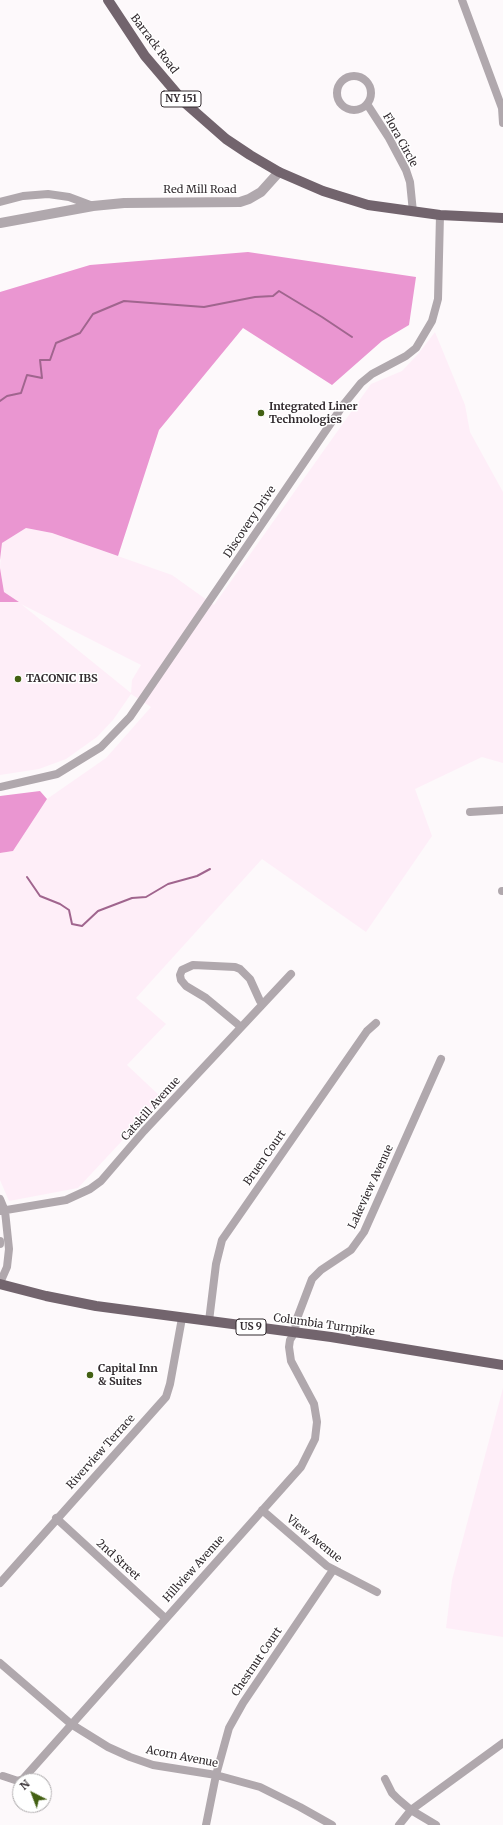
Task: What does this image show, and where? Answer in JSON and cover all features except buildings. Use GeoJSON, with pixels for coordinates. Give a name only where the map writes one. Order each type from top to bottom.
{"type":"FeatureCollection","features":[{"type":"Feature","properties":{"kind":"main road","name":"Barrack Road"},"geometry":{"type":"LineString","coordinates":[[108,0],[145,56],[185,103],[226,139],[279,172]]}},
{"type":"Feature","properties":{"kind":"main road","name":"NY 151"},"geometry":{"type":"LineString","coordinates":[[279,172],[323,191],[368,205],[440,215],[503,218]]}},
{"type":"Feature","properties":{"kind":"main road","name":"Columbia Turnpike"},"geometry":{"type":"LineString","coordinates":[[0,1283],[83,1303],[182,1318],[295,1332],[503,1365]]}},
{"type":"Feature","properties":{"kind":"street"},"geometry":{"type":"LineString","coordinates":[[462,0],[503,108],[503,123]]}},
{"type":"Feature","properties":{"kind":"street"},"geometry":{"type":"LineString","coordinates":[[352,76],[363,79],[370,88],[371,93],[367,104],[363,108],[352,110],[342,106],[337,96],[338,85],[346,78],[352,76]]}},
{"type":"Feature","properties":{"kind":"street","name":"Flora Circle"},"geometry":{"type":"LineString","coordinates":[[367,104],[389,138],[406,170],[410,182],[413,212]]}},
{"type":"Feature","properties":{"kind":"street","name":"Red Mill Road"},"geometry":{"type":"LineString","coordinates":[[0,223],[93,206],[146,202],[240,202],[261,192],[279,172]]}},
{"type":"Feature","properties":{"kind":"street"},"geometry":{"type":"LineString","coordinates":[[0,202],[23,196],[48,194],[69,197],[93,206]]}},
{"type":"Feature","properties":{"kind":"street","name":"Discovery Drive"},"geometry":{"type":"LineString","coordinates":[[0,787],[57,774],[101,747],[125,722],[348,398],[361,383],[372,374],[406,356],[416,348],[432,321],[438,299],[440,215]]}},
{"type":"Feature","properties":{"kind":"street"},"geometry":{"type":"LineString","coordinates":[[470,812],[503,810]]}},
{"type":"Feature","properties":{"kind":"street"},"geometry":{"type":"LineString","coordinates":[[241,1028],[206,998],[186,986],[181,980],[180,975],[182,970],[193,965],[240,969],[250,979],[260,1001],[263,1004]]}},
{"type":"Feature","properties":{"kind":"street","name":"Catskill Avenue"},"geometry":{"type":"LineString","coordinates":[[3,1211],[66,1200],[90,1190],[101,1181],[144,1131],[291,974]]}},
{"type":"Feature","properties":{"kind":"street","name":"Bruen Court"},"geometry":{"type":"LineString","coordinates":[[209,1321],[216,1264],[222,1240],[367,1032],[376,1023]]}},
{"type":"Feature","properties":{"kind":"street","name":"Lakeview Avenue"},"geometry":{"type":"LineString","coordinates":[[295,1332],[296,1321],[312,1279],[321,1270],[351,1250],[364,1232],[442,1059]]}},
{"type":"Feature","properties":{"kind":"street"},"geometry":{"type":"LineString","coordinates":[[0,1199],[9,1249],[7,1267],[0,1283]]}},
{"type":"Feature","properties":{"kind":"street","name":"Riverview Terrace"},"geometry":{"type":"LineString","coordinates":[[0,1583],[56,1518],[166,1398],[182,1318]]}},
{"type":"Feature","properties":{"kind":"street","name":"Hillview Avenue"},"geometry":{"type":"LineString","coordinates":[[3,1776],[22,1781],[300,1467],[312,1446],[317,1433],[314,1404],[291,1361],[289,1347],[290,1340],[295,1332]]}},
{"type":"Feature","properties":{"kind":"street","name":"View Avenue"},"geometry":{"type":"LineString","coordinates":[[262,1510],[319,1560],[333,1570],[377,1592]]}},
{"type":"Feature","properties":{"kind":"street","name":"2nd Street"},"geometry":{"type":"LineString","coordinates":[[56,1518],[165,1618]]}},
{"type":"Feature","properties":{"kind":"street","name":"Chestnut Court"},"geometry":{"type":"LineString","coordinates":[[206,1825],[216,1775],[229,1728],[240,1709],[333,1570]]}},
{"type":"Feature","properties":{"kind":"street","name":"Acorn Avenue"},"geometry":{"type":"LineString","coordinates":[[0,1663],[71,1724],[108,1747],[153,1765],[216,1775],[260,1788],[300,1807],[332,1825]]}},
{"type":"Feature","properties":{"kind":"street"},"geometry":{"type":"LineString","coordinates":[[399,1825],[411,1810],[503,1743]]}},
{"type":"Feature","properties":{"kind":"street"},"geometry":{"type":"LineString","coordinates":[[385,1779],[392,1792],[411,1810],[436,1825]]}},
{"type":"Feature","properties":{"kind":"shaded area"},"geometry":{"type":"Polygon","coordinates":[[[248,252],[416,277],[409,325],[382,341],[332,385],[243,328],[159,430],[118,556],[52,533],[26,528],[2,543],[0,560],[0,292],[90,265],[248,252]]]}},
{"type":"Feature","properties":{"kind":"shaded area"},"geometry":{"type":"Polygon","coordinates":[[[435,332],[465,405],[470,432],[503,492],[503,763],[482,757],[415,789],[432,836],[366,932],[262,859],[136,998],[166,1024],[127,1065],[162,1098],[78,1188],[9,1201],[0,1180],[0,853],[13,851],[47,799],[106,758],[151,707],[131,694],[113,720],[97,737],[66,759],[39,769],[0,775],[0,602],[19,602],[4,592],[0,568],[2,543],[26,528],[52,533],[172,575],[214,605],[371,384],[402,371],[419,353],[435,332]],[[21,604],[131,693],[132,680],[141,665],[21,604]]]}},
{"type":"Feature","properties":{"kind":"shaded area"},"geometry":{"type":"Polygon","coordinates":[[[0,568],[4,592],[19,602],[0,602],[0,568]]]}},
{"type":"Feature","properties":{"kind":"shaded area"},"geometry":{"type":"Polygon","coordinates":[[[40,791],[47,799],[13,851],[0,853],[0,796],[40,791]]]}},
{"type":"Feature","properties":{"kind":"shaded area"},"geometry":{"type":"Polygon","coordinates":[[[503,1388],[503,1637],[446,1628],[452,1580],[503,1388]]]}},
{"type":"Feature","properties":{"kind":"waterway"},"geometry":{"type":"LineString","coordinates":[[0,401],[7,396],[21,393],[27,375],[42,378],[40,360],[50,360],[56,343],[80,333],[93,314],[124,301],[204,307],[255,297],[273,296],[279,291],[352,337]]}},
{"type":"Feature","properties":{"kind":"waterway"},"geometry":{"type":"LineString","coordinates":[[27,877],[40,896],[60,904],[69,910],[72,924],[82,926],[98,911],[132,898],[146,897],[168,884],[197,876],[210,869]]}},
{"type":"Feature","properties":{"kind":"place","name":"Integrated Liner Technologies"},"geometry":{"type":"Point","coordinates":[261,413]}},
{"type":"Feature","properties":{"kind":"place","name":"TACONIC IBS"},"geometry":{"type":"Point","coordinates":[18,679]}},
{"type":"Feature","properties":{"kind":"place","name":"Capital Inn & Suites"},"geometry":{"type":"Point","coordinates":[90,1375]}}]}
